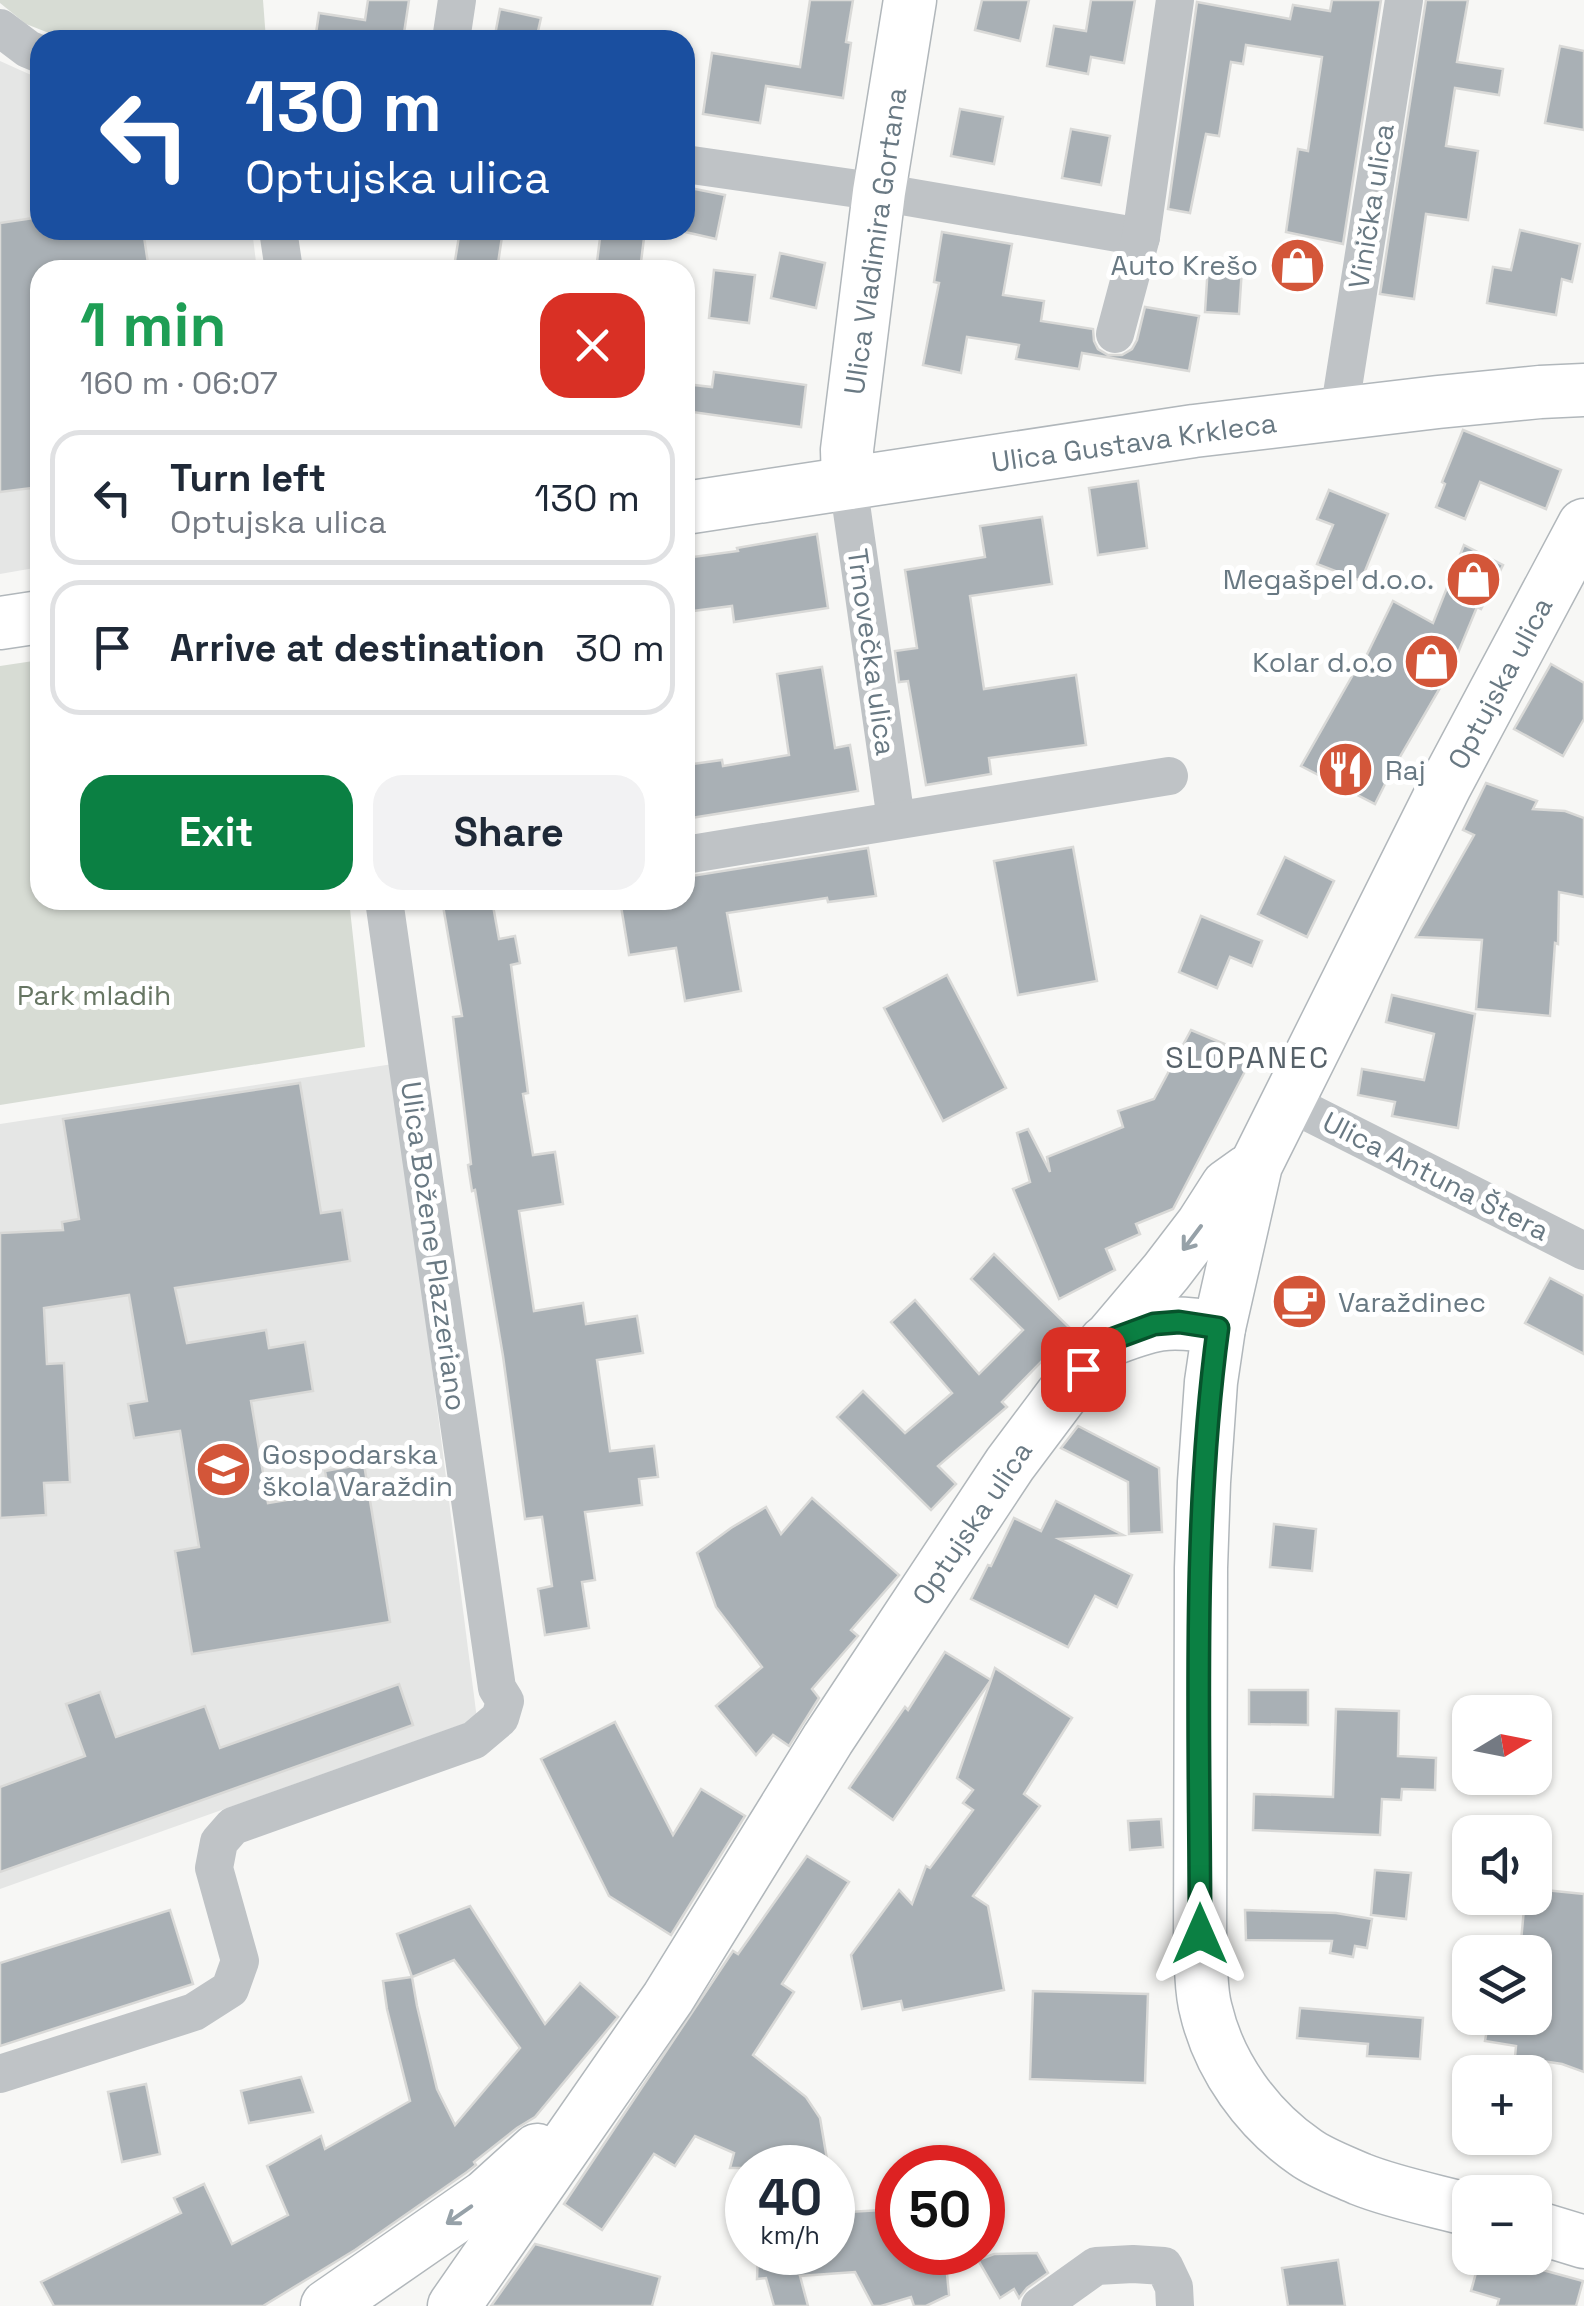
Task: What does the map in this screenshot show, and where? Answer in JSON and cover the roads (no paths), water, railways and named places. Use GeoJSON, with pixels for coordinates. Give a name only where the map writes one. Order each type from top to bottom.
{"type":"FeatureCollection","features":[{"type":"Feature","properties":{"kind":"main road","name":"Ulica Vladimira Gortana"},"geometry":{"type":"LineString","coordinates":[[848,483],[847,450],[879,192],[910,0]]}},
{"type":"Feature","properties":{"kind":"main road","name":"Ulica Gustava Krkleca"},"geometry":{"type":"LineString","coordinates":[[695,506],[1339,412],[1584,390]]}},
{"type":"Feature","properties":{"kind":"main road","name":"Optujska ulica"},"geometry":{"type":"LineString","coordinates":[[1452,2205],[1360,2179],[1306,2153],[1252,2102],[1230,2072],[1205,2008],[1200,1957],[1201,1568],[1210,1402],[1218,1328],[1256,1165],[1446,784],[1584,525]]}},
{"type":"Feature","properties":{"kind":"main road"},"geometry":{"type":"LineString","coordinates":[[0,623],[30,618]]}},
{"type":"Feature","properties":{"kind":"main road","name":"Optujska ulica"},"geometry":{"type":"LineString","coordinates":[[454,2306],[683,1974],[828,1739],[1010,1464],[1048,1411],[1166,1272],[1227,1186],[1256,1165]]}},
{"type":"Feature","properties":{"kind":"main road"},"geometry":{"type":"LineString","coordinates":[[1105,1342],[1154,1324],[1179,1322],[1218,1328]]}},
{"type":"Feature","properties":{"kind":"main road","name":"Optujska ulica"},"geometry":{"type":"LineString","coordinates":[[328,2306],[486,2196],[540,2148],[631,2051]]}},
{"type":"Feature","properties":{"kind":"main road"},"geometry":{"type":"LineString","coordinates":[[1552,2233],[1584,2242]]}},
{"type":"Feature","properties":{"kind":"street"},"geometry":{"type":"LineString","coordinates":[[452,30],[456,0]]}},
{"type":"Feature","properties":{"kind":"street"},"geometry":{"type":"LineString","coordinates":[[1115,334],[1140,237],[1174,0]]}},
{"type":"Feature","properties":{"kind":"street","name":"Vinička ulica"},"geometry":{"type":"LineString","coordinates":[[1339,412],[1404,0]]}},
{"type":"Feature","properties":{"kind":"street"},"geometry":{"type":"LineString","coordinates":[[0,28],[30,50]]}},
{"type":"Feature","properties":{"kind":"street"},"geometry":{"type":"LineString","coordinates":[[695,165],[1140,237]]}},
{"type":"Feature","properties":{"kind":"street","name":"Trnovečka ulica"},"geometry":{"type":"LineString","coordinates":[[848,483],[896,820]]}},
{"type":"Feature","properties":{"kind":"street"},"geometry":{"type":"LineString","coordinates":[[695,852],[1169,776]]}},
{"type":"Feature","properties":{"kind":"street","name":"Ulica Božene Plazzeriano"},"geometry":{"type":"LineString","coordinates":[[0,2074],[194,2012],[230,1989],[240,1961],[214,1868],[219,1842],[232,1826],[474,1740],[500,1718],[505,1701],[497,1688],[385,910]]}},
{"type":"Feature","properties":{"kind":"street","name":"Ulica Antuna Štera"},"geometry":{"type":"LineString","coordinates":[[1288,1102],[1584,1251]]}},
{"type":"Feature","properties":{"kind":"street"},"geometry":{"type":"LineString","coordinates":[[1040,2306],[1096,2266],[1134,2264],[1164,2266],[1174,2286],[1174,2306]]}},
{"type":"Feature","properties":{"kind":"place","name":"Auto Krešo"},"geometry":{"type":"Point","coordinates":[1297,265]}},
{"type":"Feature","properties":{"kind":"place","name":"Megašpel d.o.o."},"geometry":{"type":"Point","coordinates":[1473,579]}},
{"type":"Feature","properties":{"kind":"place","name":"Kolar d.o.o"},"geometry":{"type":"Point","coordinates":[1432,662]}},
{"type":"Feature","properties":{"kind":"place","name":"Raj"},"geometry":{"type":"Point","coordinates":[1346,770]}},
{"type":"Feature","properties":{"kind":"place","name":"Varaždinec"},"geometry":{"type":"Point","coordinates":[1299,1302]}},
{"type":"Feature","properties":{"kind":"place","name":"Gospodarska škola Varaždin"},"geometry":{"type":"Point","coordinates":[223,1470]}},
{"type":"Feature","properties":{"kind":"district","name":"SLOPANEC"},"geometry":{"type":"Point","coordinates":[1248,1057]}},
{"type":"Feature","properties":{"kind":"park label","name":"Park mladih"},"geometry":{"type":"Point","coordinates":[94,995]}}]}
